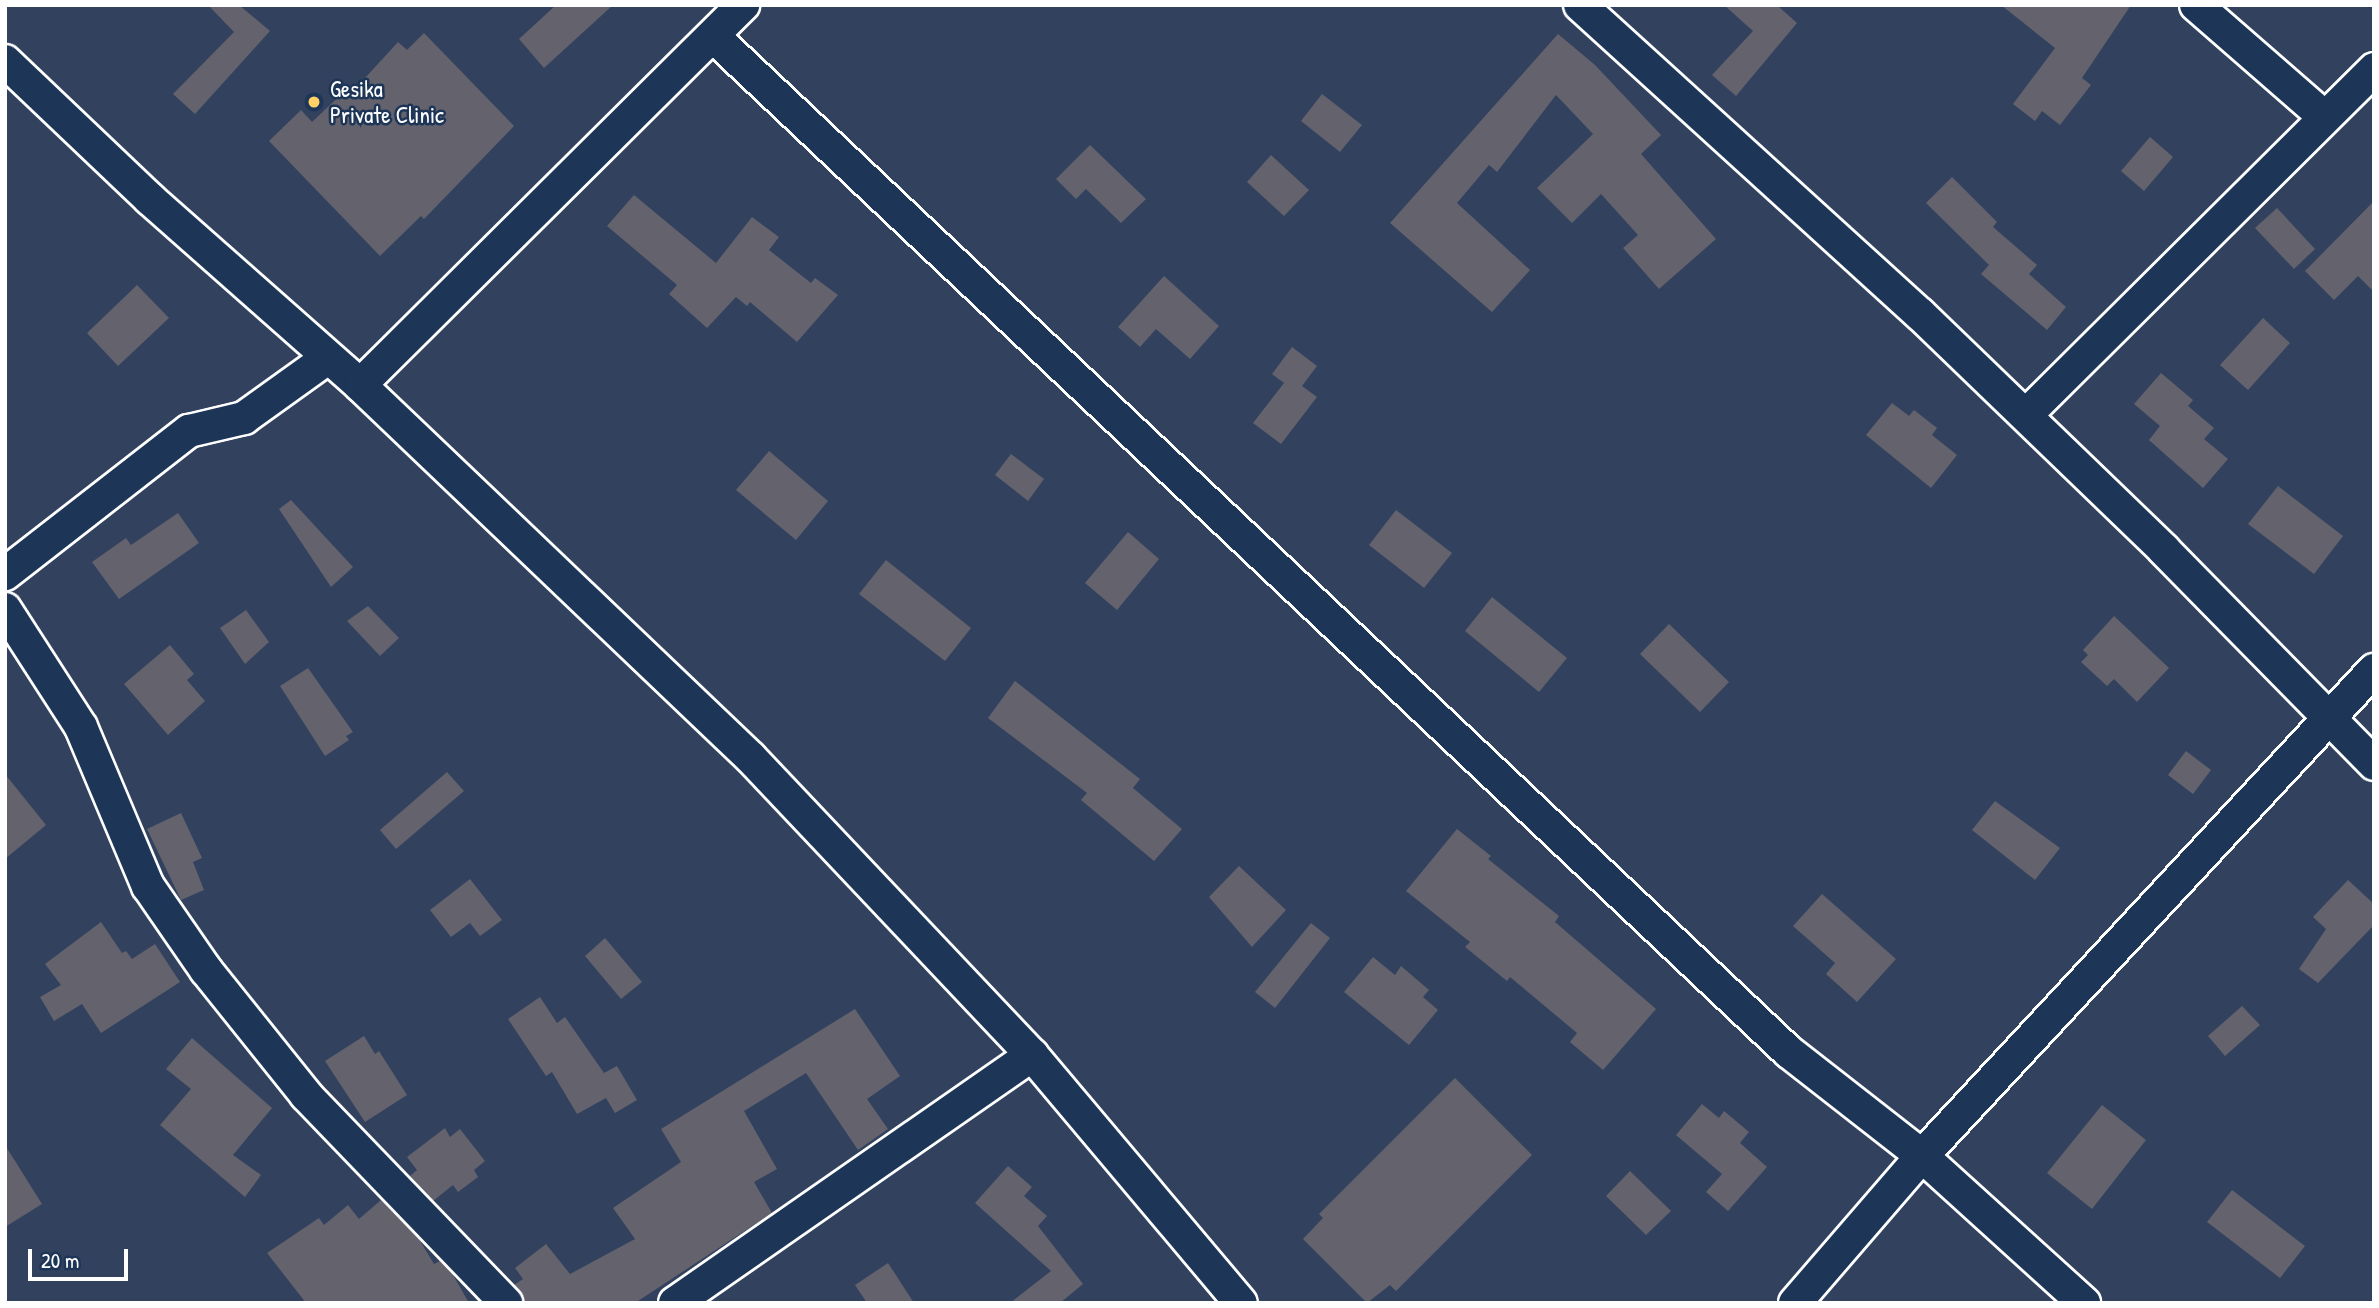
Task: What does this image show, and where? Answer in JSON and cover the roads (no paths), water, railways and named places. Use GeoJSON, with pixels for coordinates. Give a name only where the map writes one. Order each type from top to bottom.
{"type":"FeatureCollection","features":[{"type":"Feature","properties":{"kind":"street"},"geometry":{"type":"LineString","coordinates":[[359,385],[743,5]]}},
{"type":"Feature","properties":{"kind":"street"},"geometry":{"type":"LineString","coordinates":[[1580,5],[2026,415],[2374,764]]}},
{"type":"Feature","properties":{"kind":"street"},"geometry":{"type":"LineString","coordinates":[[2196,5],[2322,115]]}},
{"type":"Feature","properties":{"kind":"street"},"geometry":{"type":"LineString","coordinates":[[713,36],[1789,1052],[1922,1156],[2084,1303]]}},
{"type":"Feature","properties":{"kind":"street"},"geometry":{"type":"LineString","coordinates":[[5,61],[326,359],[359,385],[751,758],[1032,1055],[1241,1303]]}},
{"type":"Feature","properties":{"kind":"street"},"geometry":{"type":"LineString","coordinates":[[2026,415],[2219,227],[2322,115],[2374,69]]}},
{"type":"Feature","properties":{"kind":"street"},"geometry":{"type":"LineString","coordinates":[[5,574],[189,431],[244,418],[326,359]]}},
{"type":"Feature","properties":{"kind":"street"},"geometry":{"type":"LineString","coordinates":[[5,609],[81,727],[148,886],[206,970],[306,1095],[506,1303]]}},
{"type":"Feature","properties":{"kind":"street"},"geometry":{"type":"LineString","coordinates":[[1795,1303],[1922,1156],[2332,719],[2374,670]]}},
{"type":"Feature","properties":{"kind":"street"},"geometry":{"type":"LineString","coordinates":[[675,1303],[1032,1055]]}},
{"type":"Feature","properties":{"kind":"place","name":"Gesika Private Clinic"},"geometry":{"type":"Point","coordinates":[314,102]}}]}
